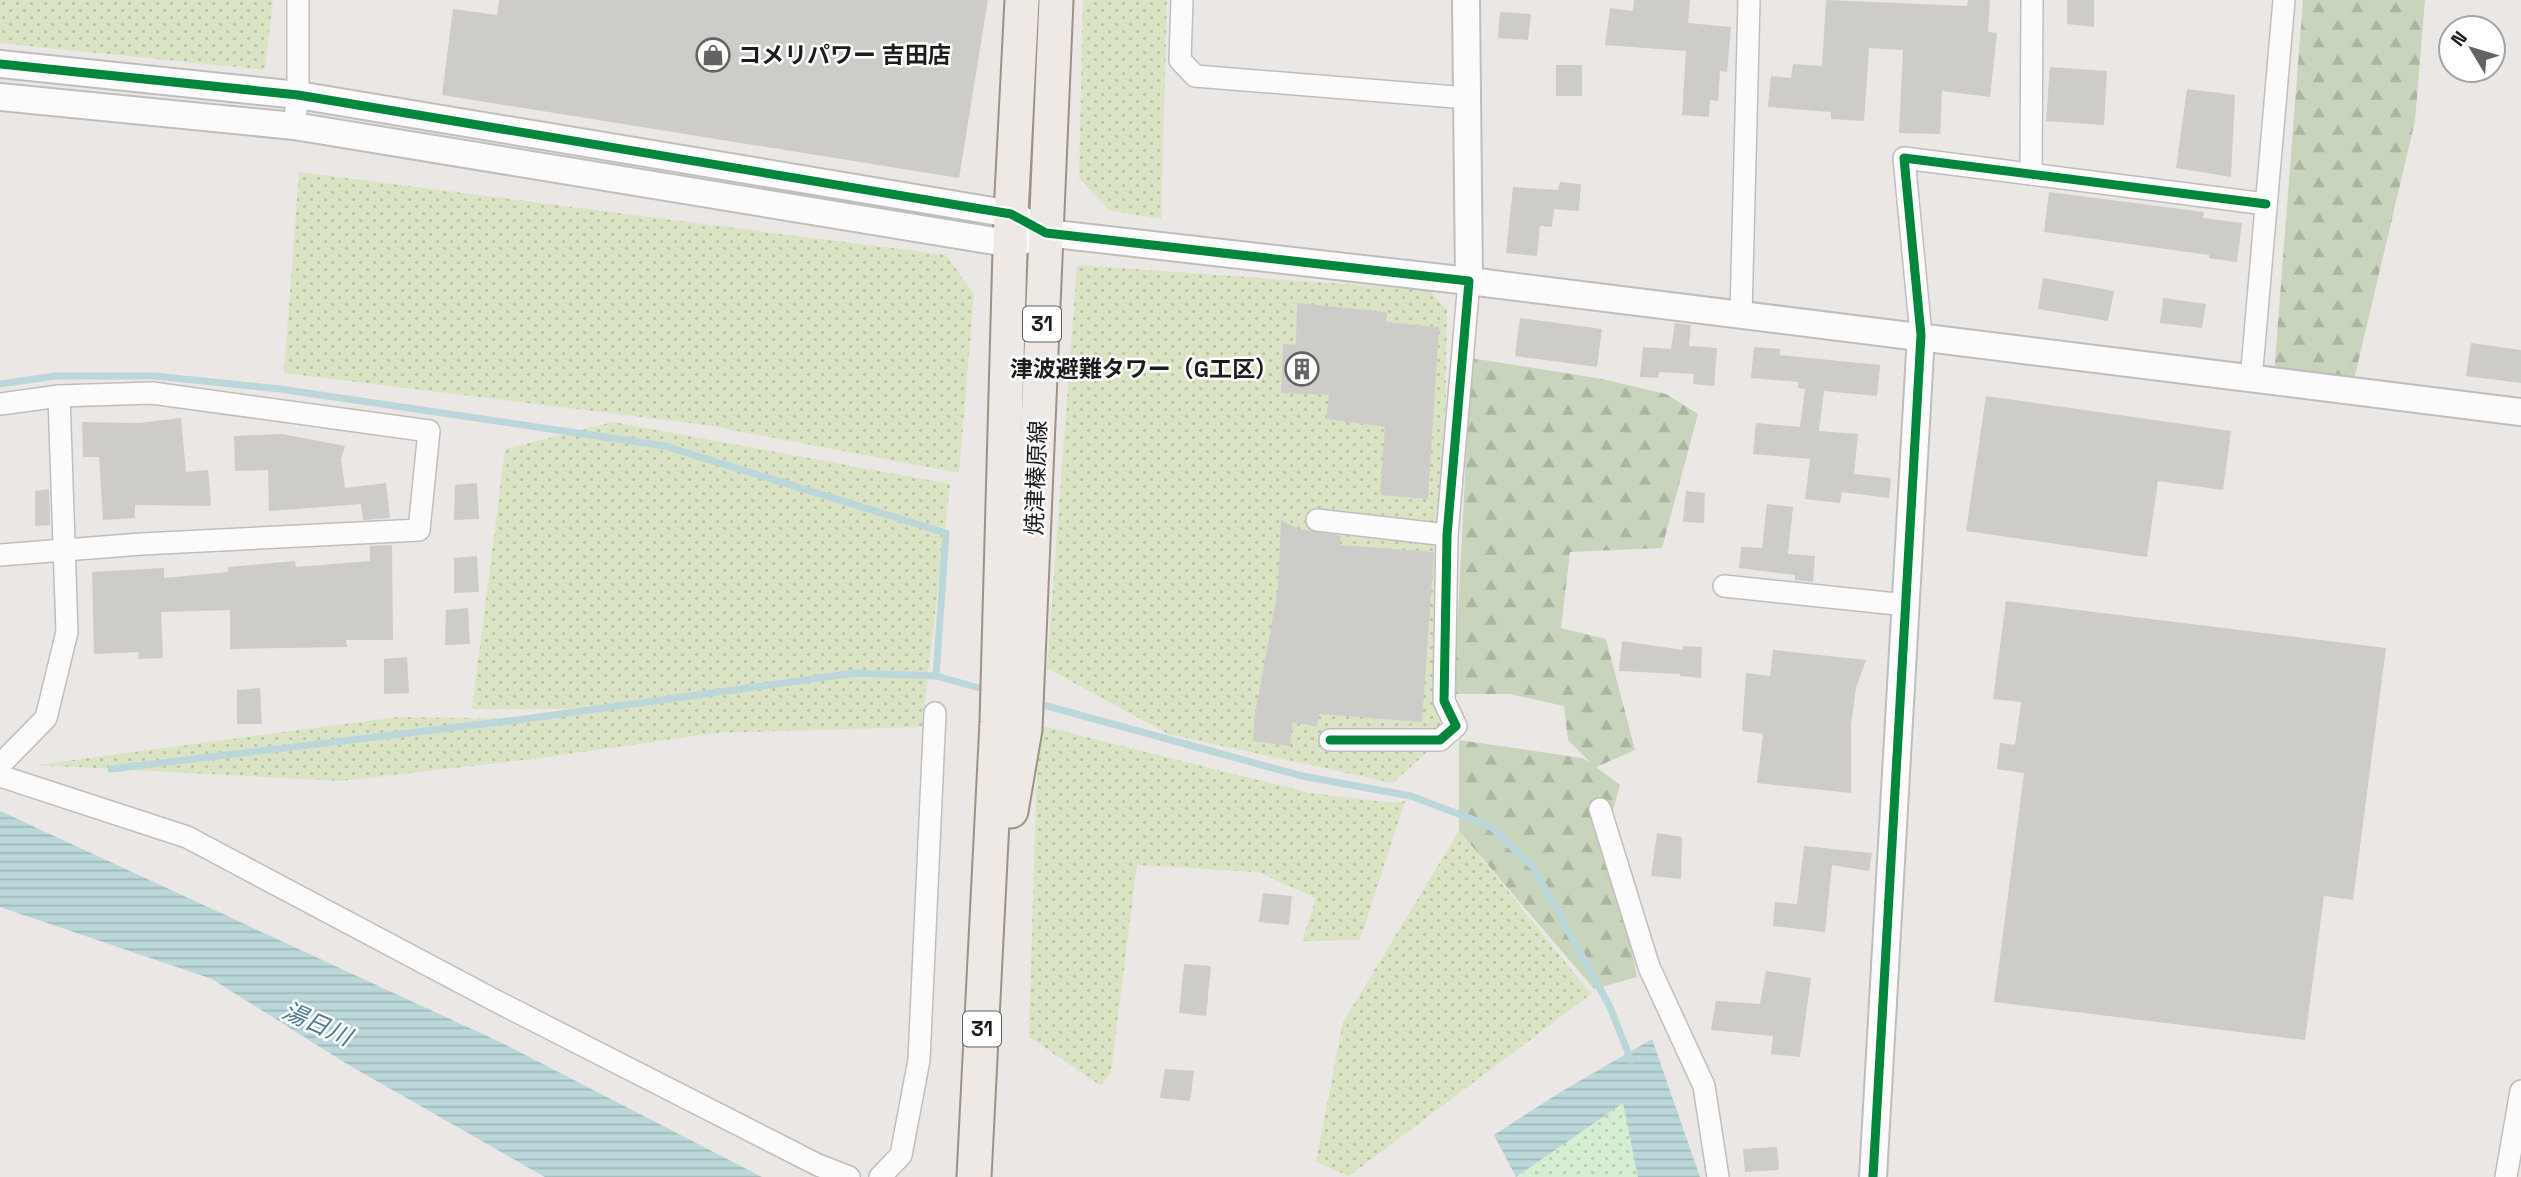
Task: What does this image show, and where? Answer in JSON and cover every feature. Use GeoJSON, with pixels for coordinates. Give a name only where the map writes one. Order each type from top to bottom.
{"type":"FeatureCollection","features":[{"type":"Feature","properties":{"kind":"main road","name":"焼津榛原線"},"geometry":{"type":"LineString","coordinates":[[1014,646],[1012,229],[1022,0]]}},
{"type":"Feature","properties":{"kind":"main road","name":"焼津榛原線"},"geometry":{"type":"LineString","coordinates":[[974,1177],[986,954],[1011,725],[1014,646],[1046,233],[1056,0]]}},
{"type":"Feature","properties":{"kind":"street"},"geometry":{"type":"LineString","coordinates":[[294,126],[298,95],[298,0]]}},
{"type":"Feature","properties":{"kind":"street"},"geometry":{"type":"LineString","coordinates":[[1182,0],[1180,61],[1195,76],[1466,98]]}},
{"type":"Feature","properties":{"kind":"street"},"geometry":{"type":"LineString","coordinates":[[1330,740],[1440,740],[1456,726],[1444,701],[1447,535],[1469,281],[1466,0]]}},
{"type":"Feature","properties":{"kind":"street"},"geometry":{"type":"LineString","coordinates":[[1741,315],[1749,0]]}},
{"type":"Feature","properties":{"kind":"street"},"geometry":{"type":"LineString","coordinates":[[2031,174],[2032,0]]}},
{"type":"Feature","properties":{"kind":"street"},"geometry":{"type":"LineString","coordinates":[[2251,380],[2284,0]]}},
{"type":"Feature","properties":{"kind":"street"},"geometry":{"type":"LineString","coordinates":[[0,64],[298,95],[1012,229]]}},
{"type":"Feature","properties":{"kind":"street"},"geometry":{"type":"LineString","coordinates":[[0,97],[294,126],[1012,229],[1921,335],[2251,380],[2521,412]]}},
{"type":"Feature","properties":{"kind":"street"},"geometry":{"type":"LineString","coordinates":[[1873,1177],[1921,335],[1903,158],[2266,204]]}},
{"type":"Feature","properties":{"kind":"street"},"geometry":{"type":"LineString","coordinates":[[0,404],[59,396],[152,393],[429,431],[419,530],[0,555]]}},
{"type":"Feature","properties":{"kind":"street"},"geometry":{"type":"LineString","coordinates":[[0,765],[46,718],[67,632],[59,396]]}},
{"type":"Feature","properties":{"kind":"street"},"geometry":{"type":"LineString","coordinates":[[1317,520],[1447,535]]}},
{"type":"Feature","properties":{"kind":"street"},"geometry":{"type":"LineString","coordinates":[[1724,586],[1906,605]]}},
{"type":"Feature","properties":{"kind":"street"},"geometry":{"type":"LineString","coordinates":[[880,1177],[901,1155],[919,1060],[935,713]]}},
{"type":"Feature","properties":{"kind":"street"},"geometry":{"type":"LineString","coordinates":[[0,776],[187,837],[508,1007],[818,1165],[849,1177]]}},
{"type":"Feature","properties":{"kind":"street"},"geometry":{"type":"LineString","coordinates":[[1600,809],[1649,967],[1704,1086],[1717,1177]]}},
{"type":"Feature","properties":{"kind":"street"},"geometry":{"type":"LineString","coordinates":[[2506,1177],[2521,1091]]}},
{"type":"Feature","properties":{"kind":"green space"},"geometry":{"type":"Polygon","coordinates":[[[0,0],[273,0],[265,70],[0,43],[0,0]]]}},
{"type":"Feature","properties":{"kind":"green space"},"geometry":{"type":"Polygon","coordinates":[[[1083,0],[1167,0],[1161,219],[1109,210],[1079,178],[1083,0]]]}},
{"type":"Feature","properties":{"kind":"green space"},"geometry":{"type":"Polygon","coordinates":[[[2303,0],[2425,0],[2415,121],[2353,384],[2274,374],[2303,0]]]}},
{"type":"Feature","properties":{"kind":"green space"},"geometry":{"type":"Polygon","coordinates":[[[299,172],[946,255],[974,294],[959,473],[706,425],[284,373],[299,172]]]}},
{"type":"Feature","properties":{"kind":"green space"},"geometry":{"type":"Polygon","coordinates":[[[1077,265],[1429,290],[1447,310],[1440,740],[1393,783],[1168,734],[1047,668],[1077,265]]]}},
{"type":"Feature","properties":{"kind":"green space"},"geometry":{"type":"Polygon","coordinates":[[[1471,358],[1602,379],[1666,394],[1698,414],[1662,548],[1570,552],[1561,628],[1606,639],[1635,750],[1596,767],[1620,785],[1607,831],[1637,977],[1594,989],[1459,831],[1459,740],[1582,758],[1591,763],[1568,740],[1564,706],[1510,694],[1454,694],[1471,358]]]}},
{"type":"Feature","properties":{"kind":"green space"},"geometry":{"type":"Polygon","coordinates":[[[613,422],[950,484],[922,727],[714,733],[533,759],[340,781],[36,765],[398,717],[525,719],[597,709],[472,709],[505,449],[613,422]]]}},
{"type":"Feature","properties":{"kind":"green space"},"geometry":{"type":"Polygon","coordinates":[[[1038,725],[1310,793],[1395,803],[1405,801],[1360,940],[1302,941],[1316,898],[1258,872],[1137,865],[1111,1072],[1101,1086],[1029,1037],[1038,725]]]}},
{"type":"Feature","properties":{"kind":"green space"},"geometry":{"type":"Polygon","coordinates":[[[1459,831],[1591,994],[1349,1176],[1316,1162],[1343,1022],[1459,831]]]}},
{"type":"Feature","properties":{"kind":"green space"},"geometry":{"type":"Polygon","coordinates":[[[1623,1102],[1638,1177],[1517,1177],[1623,1102]]]}},
{"type":"Feature","properties":{"kind":"water","name":"湯日川"},"geometry":{"type":"Polygon","coordinates":[[[0,811],[502,1043],[762,1177],[545,1177],[347,1064],[212,979],[0,907],[0,811]]]}},
{"type":"Feature","properties":{"kind":"water"},"geometry":{"type":"Polygon","coordinates":[[[1652,1039],[1700,1177],[1638,1177],[1623,1103],[1516,1177],[1494,1135],[1559,1093],[1652,1039]]]}},
{"type":"Feature","properties":{"kind":"building","name":"コメリパワー 吉田店"},"geometry":{"type":"Polygon","coordinates":[[[499,0],[988,0],[959,178],[442,95],[453,9],[497,15],[499,0]]]}},
{"type":"Feature","properties":{"kind":"building"},"geometry":{"type":"Polygon","coordinates":[[[1634,0],[1690,0],[1688,23],[1731,27],[1727,72],[1720,71],[1718,101],[1710,100],[1709,117],[1682,115],[1686,51],[1605,45],[1610,8],[1633,11],[1634,0]]]}},
{"type":"Feature","properties":{"kind":"building"},"geometry":{"type":"Polygon","coordinates":[[[1826,0],[1967,6],[1968,0],[1990,0],[1988,32],[1997,33],[1990,97],[1942,91],[1940,134],[1899,133],[1903,50],[1869,48],[1864,121],[1831,119],[1831,112],[1768,107],[1771,76],[1791,78],[1793,64],[1822,66],[1826,0]]]}},
{"type":"Feature","properties":{"kind":"building"},"geometry":{"type":"Polygon","coordinates":[[[2067,0],[2094,0],[2094,27],[2067,24],[2067,0]]]}},
{"type":"Feature","properties":{"kind":"building"},"geometry":{"type":"Polygon","coordinates":[[[1500,12],[1531,14],[1528,40],[1498,38],[1500,12]]]}},
{"type":"Feature","properties":{"kind":"building"},"geometry":{"type":"Polygon","coordinates":[[[1556,65],[1582,65],[1582,96],[1556,96],[1556,65]]]}},
{"type":"Feature","properties":{"kind":"building"},"geometry":{"type":"Polygon","coordinates":[[[2050,67],[2107,71],[2104,125],[2046,121],[2050,67]]]}},
{"type":"Feature","properties":{"kind":"building"},"geometry":{"type":"Polygon","coordinates":[[[2187,89],[2235,95],[2231,177],[2176,168],[2187,89]]]}},
{"type":"Feature","properties":{"kind":"building"},"geometry":{"type":"Polygon","coordinates":[[[1560,182],[1581,184],[1579,211],[1554,209],[1552,227],[1540,226],[1537,256],[1506,253],[1513,187],[1558,190],[1560,182]]]}},
{"type":"Feature","properties":{"kind":"building"},"geometry":{"type":"Polygon","coordinates":[[[2049,192],[2204,212],[2203,218],[2242,223],[2237,262],[2209,258],[2209,255],[2044,232],[2049,192]]]}},
{"type":"Feature","properties":{"kind":"building"},"geometry":{"type":"Polygon","coordinates":[[[2043,278],[2114,291],[2108,321],[2038,309],[2043,278]]]}},
{"type":"Feature","properties":{"kind":"building"},"geometry":{"type":"Polygon","coordinates":[[[2163,298],[2206,304],[2202,328],[2160,323],[2163,298]]]}},
{"type":"Feature","properties":{"kind":"building"},"geometry":{"type":"Polygon","coordinates":[[[1297,303],[1387,312],[1386,322],[1439,327],[1428,499],[1380,495],[1385,427],[1326,419],[1329,395],[1281,393],[1283,344],[1296,345],[1297,303]]]}},
{"type":"Feature","properties":{"kind":"building"},"geometry":{"type":"Polygon","coordinates":[[[1520,318],[1602,329],[1597,367],[1515,356],[1520,318]]]}},
{"type":"Feature","properties":{"kind":"building"},"geometry":{"type":"Polygon","coordinates":[[[1675,323],[1691,325],[1689,346],[1717,348],[1714,386],[1693,384],[1694,374],[1659,372],[1658,378],[1640,377],[1643,347],[1671,349],[1675,323]]]}},
{"type":"Feature","properties":{"kind":"building"},"geometry":{"type":"Polygon","coordinates":[[[2471,343],[2521,350],[2521,383],[2466,376],[2471,343]]]}},
{"type":"Feature","properties":{"kind":"building"},"geometry":{"type":"Polygon","coordinates":[[[1754,347],[1780,349],[1780,355],[1880,365],[1877,396],[1824,391],[1819,431],[1858,434],[1854,474],[1891,478],[1889,498],[1842,492],[1840,503],[1805,499],[1810,459],[1753,454],[1756,423],[1800,427],[1805,389],[1798,388],[1798,382],[1751,378],[1754,347]]]}},
{"type":"Feature","properties":{"kind":"building"},"geometry":{"type":"Polygon","coordinates":[[[1986,396],[2231,431],[2223,490],[2158,481],[2147,557],[1966,531],[1986,396]]]}},
{"type":"Feature","properties":{"kind":"building"},"geometry":{"type":"Polygon","coordinates":[[[181,418],[186,472],[208,470],[211,506],[135,505],[135,518],[103,520],[99,457],[83,457],[82,422],[139,423],[181,418]]]}},
{"type":"Feature","properties":{"kind":"building"},"geometry":{"type":"Polygon","coordinates":[[[282,434],[345,446],[341,459],[345,488],[386,483],[390,518],[363,520],[361,504],[269,511],[268,470],[235,471],[234,436],[282,434]]]}},
{"type":"Feature","properties":{"kind":"building"},"geometry":{"type":"Polygon","coordinates":[[[477,483],[479,519],[454,520],[455,485],[477,483]]]}},
{"type":"Feature","properties":{"kind":"building"},"geometry":{"type":"Polygon","coordinates":[[[49,489],[50,525],[35,526],[35,491],[49,489]]]}},
{"type":"Feature","properties":{"kind":"building"},"geometry":{"type":"Polygon","coordinates":[[[1686,491],[1705,493],[1704,523],[1683,522],[1686,491]]]}},
{"type":"Feature","properties":{"kind":"building"},"geometry":{"type":"Polygon","coordinates":[[[1767,504],[1793,507],[1788,554],[1815,556],[1813,582],[1795,580],[1795,575],[1739,568],[1741,547],[1762,548],[1767,504]]]}},
{"type":"Feature","properties":{"kind":"building"},"geometry":{"type":"Polygon","coordinates":[[[1281,520],[1298,529],[1341,536],[1340,545],[1434,552],[1422,722],[1319,714],[1317,726],[1292,723],[1290,746],[1253,741],[1254,719],[1278,589],[1281,520]]]}},
{"type":"Feature","properties":{"kind":"building"},"geometry":{"type":"Polygon","coordinates":[[[392,545],[393,640],[346,640],[347,647],[230,649],[230,610],[161,612],[163,658],[138,659],[139,652],[94,654],[92,572],[164,568],[164,578],[228,572],[228,567],[295,561],[296,567],[370,561],[370,546],[392,545]]]}},
{"type":"Feature","properties":{"kind":"building"},"geometry":{"type":"Polygon","coordinates":[[[477,556],[479,592],[454,593],[454,558],[477,556]]]}},
{"type":"Feature","properties":{"kind":"building"},"geometry":{"type":"Polygon","coordinates":[[[2006,601],[2386,648],[2353,900],[2324,896],[2305,1040],[1994,1002],[2024,773],[1997,769],[2000,743],[2015,745],[2021,702],[1993,699],[2006,601]]]}},
{"type":"Feature","properties":{"kind":"building"},"geometry":{"type":"Polygon","coordinates":[[[468,608],[470,644],[445,645],[446,610],[468,608]]]}},
{"type":"Feature","properties":{"kind":"building"},"geometry":{"type":"Polygon","coordinates":[[[1622,641],[1683,650],[1683,646],[1702,647],[1701,678],[1680,674],[1619,671],[1622,641]]]}},
{"type":"Feature","properties":{"kind":"building"},"geometry":{"type":"Polygon","coordinates":[[[1773,650],[1866,660],[1856,688],[1851,725],[1851,793],[1757,783],[1763,734],[1742,731],[1746,673],[1770,676],[1773,650]]]}},
{"type":"Feature","properties":{"kind":"building"},"geometry":{"type":"Polygon","coordinates":[[[407,657],[409,693],[384,694],[384,659],[407,657]]]}},
{"type":"Feature","properties":{"kind":"building"},"geometry":{"type":"Polygon","coordinates":[[[260,688],[262,724],[237,724],[237,690],[260,688]]]}},
{"type":"Feature","properties":{"kind":"building"},"geometry":{"type":"Polygon","coordinates":[[[1657,833],[1682,837],[1681,879],[1651,876],[1657,833]]]}},
{"type":"Feature","properties":{"kind":"building"},"geometry":{"type":"Polygon","coordinates":[[[1804,846],[1872,853],[1869,871],[1832,865],[1825,932],[1773,926],[1775,902],[1797,904],[1804,846]]]}},
{"type":"Feature","properties":{"kind":"building"},"geometry":{"type":"Polygon","coordinates":[[[1263,893],[1292,896],[1289,925],[1259,922],[1263,893]]]}},
{"type":"Feature","properties":{"kind":"building"},"geometry":{"type":"Polygon","coordinates":[[[1184,964],[1211,966],[1206,1016],[1179,1013],[1184,964]]]}},
{"type":"Feature","properties":{"kind":"building"},"geometry":{"type":"Polygon","coordinates":[[[1766,971],[1811,978],[1800,1057],[1771,1054],[1773,1036],[1711,1030],[1716,1001],[1760,1004],[1766,971]]]}},
{"type":"Feature","properties":{"kind":"building"},"geometry":{"type":"Polygon","coordinates":[[[1165,1069],[1194,1071],[1190,1101],[1160,1098],[1165,1069]]]}},
{"type":"Feature","properties":{"kind":"building"},"geometry":{"type":"Polygon","coordinates":[[[1777,1147],[1779,1170],[1745,1172],[1743,1149],[1777,1147]]]}},
{"type":"Feature","properties":{"kind":"waterway"},"geometry":{"type":"LineString","coordinates":[[0,384],[55,376],[155,376],[280,389],[665,446],[946,533],[936,676]]}},
{"type":"Feature","properties":{"kind":"waterway"},"geometry":{"type":"LineString","coordinates":[[111,769],[525,719],[855,673],[936,676],[990,691]]}},
{"type":"Feature","properties":{"kind":"waterway"},"geometry":{"type":"LineString","coordinates":[[1036,703],[1302,776],[1411,796],[1490,826],[1534,868],[1610,1007],[1631,1060]]}},
{"type":"Feature","properties":{"kind":"cycle path"},"geometry":{"type":"LineString","coordinates":[[0,64],[298,95],[1011,214],[1046,233],[1469,281],[1447,535],[1444,701],[1456,726],[1440,740],[1330,740]]}},
{"type":"Feature","properties":{"kind":"cycle path"},"geometry":{"type":"LineString","coordinates":[[1873,1177],[1921,335],[1904,158],[2266,204]]}},
{"type":"Feature","properties":{"kind":"place","name":"コメリパワー 吉田店"},"geometry":{"type":"Point","coordinates":[713,55]}},
{"type":"Feature","properties":{"kind":"place","name":"津波避難タワー（G工区）"},"geometry":{"type":"Point","coordinates":[1302,369]}}]}
